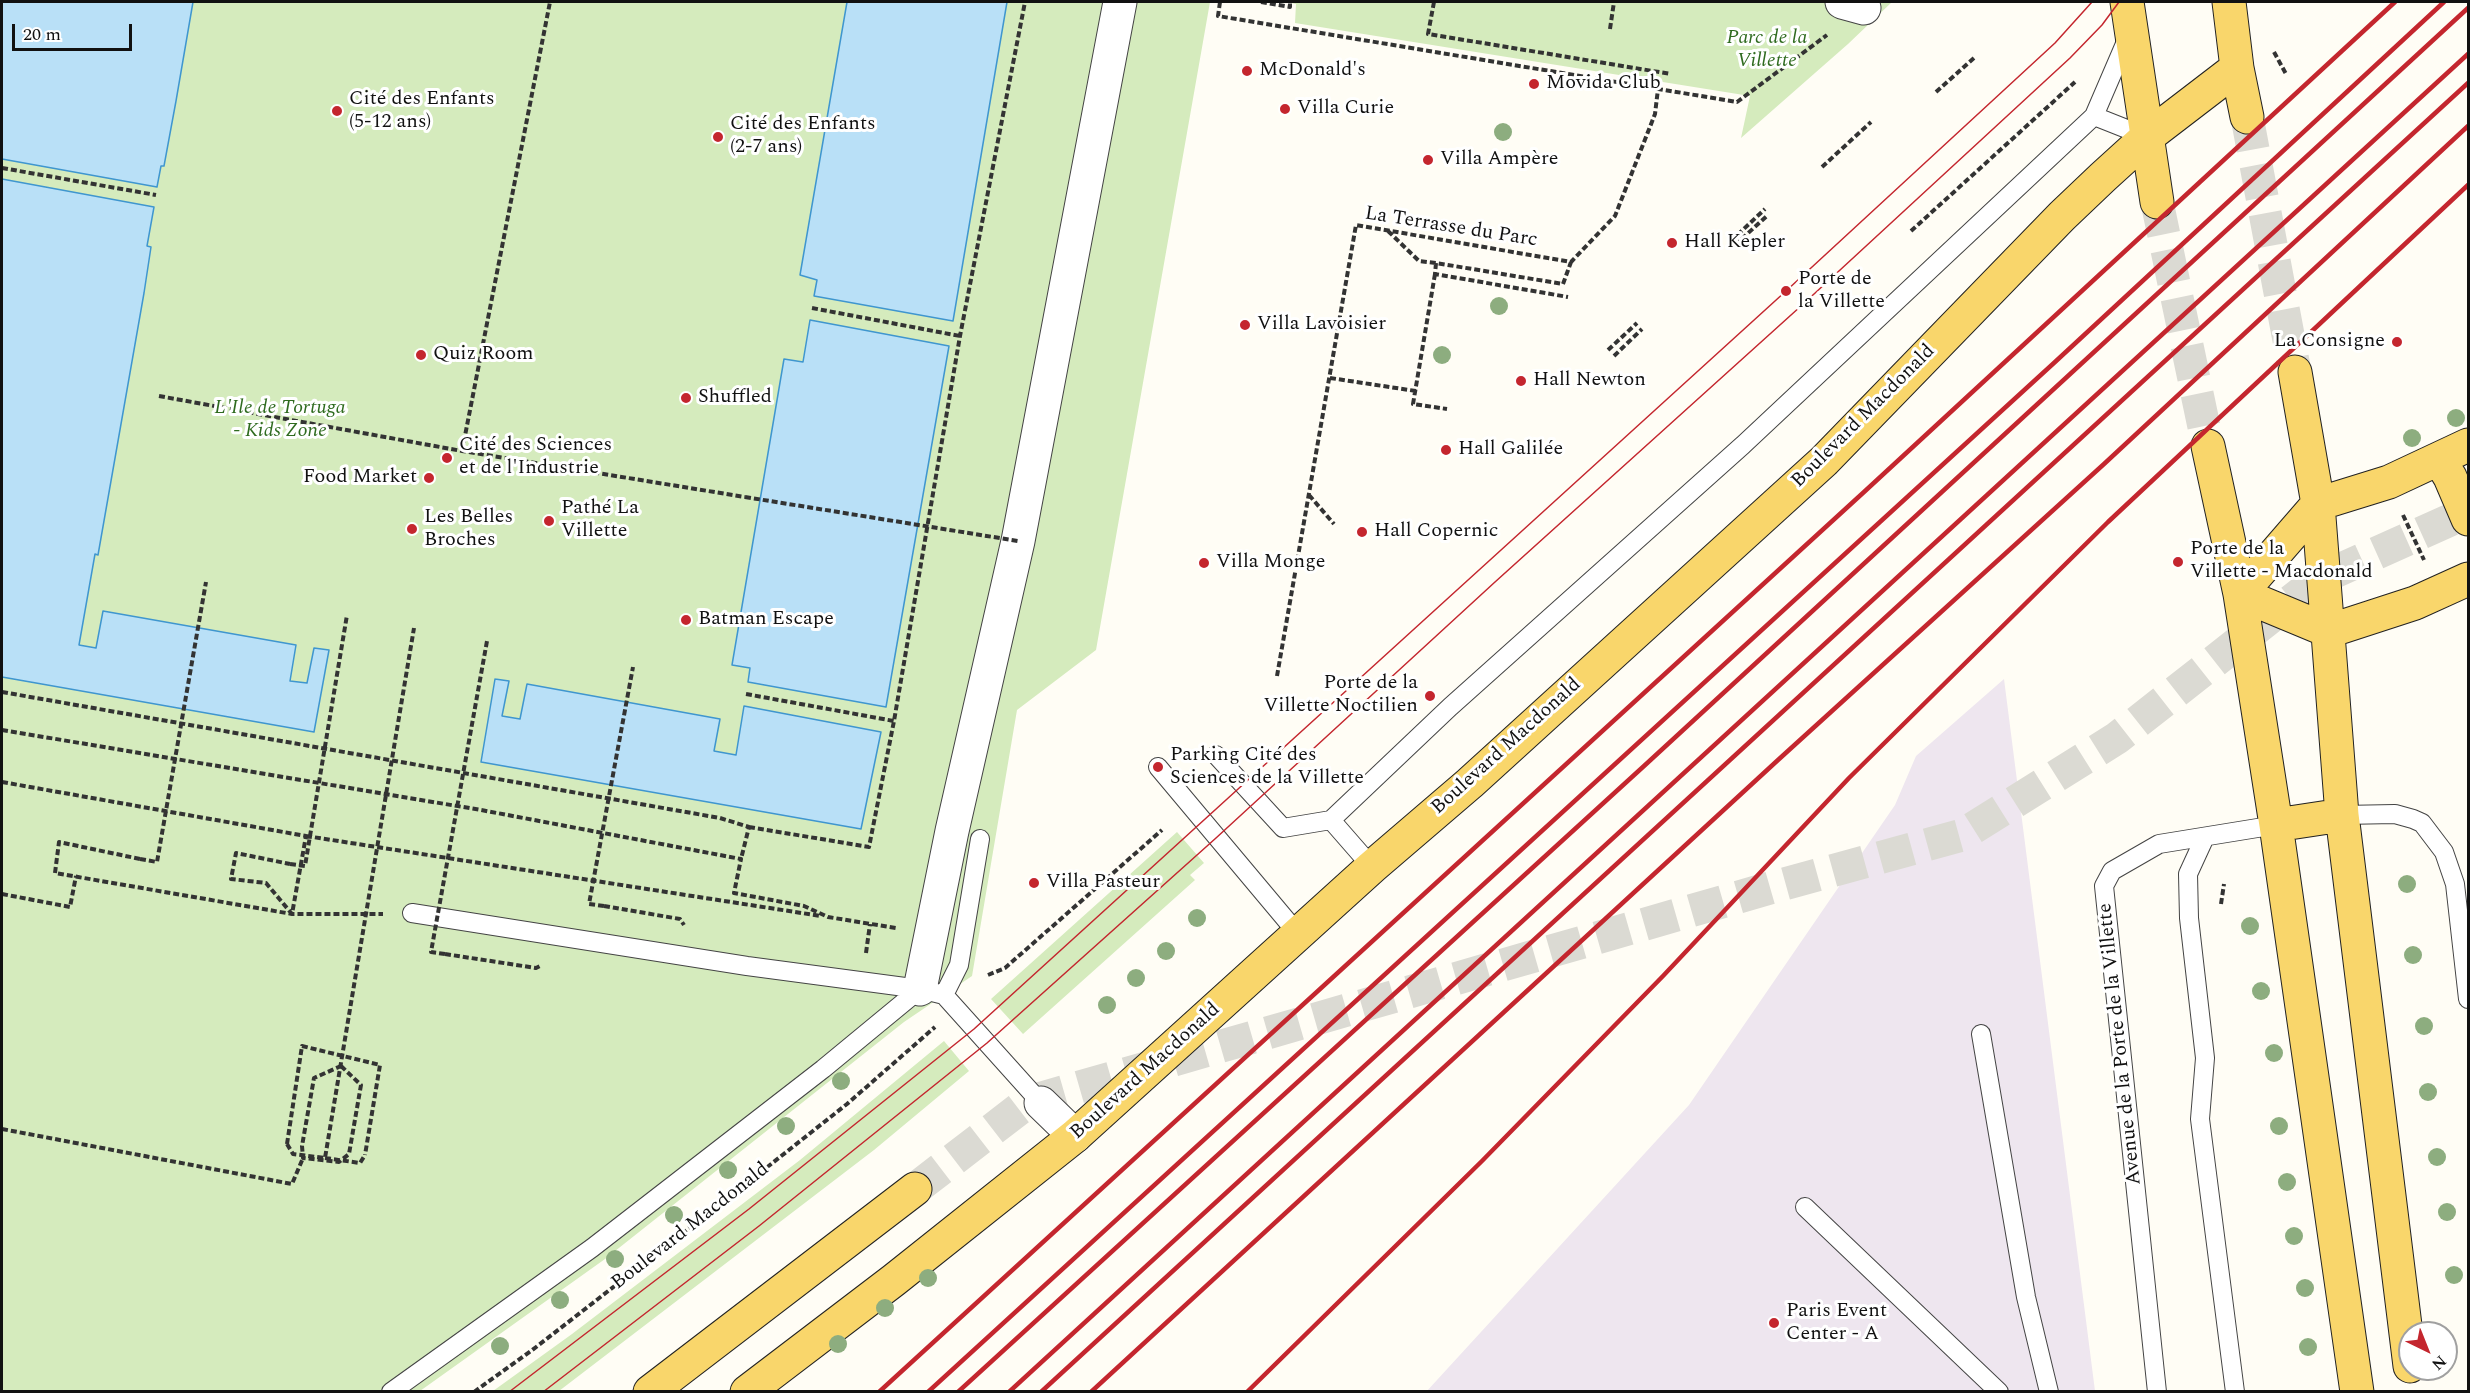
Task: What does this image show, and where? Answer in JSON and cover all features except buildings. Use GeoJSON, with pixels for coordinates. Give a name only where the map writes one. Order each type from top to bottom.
{"type":"FeatureCollection","features":[{"type":"Feature","properties":{"kind":"main road"},"geometry":{"type":"LineString","coordinates":[[2229,2],[2237,68],[2247,117]]}},
{"type":"Feature","properties":{"kind":"main road"},"geometry":{"type":"LineString","coordinates":[[2129,16],[2157,202]]}},
{"type":"Feature","properties":{"kind":"main road","name":"Boulevard Macdonald"},"geometry":{"type":"LineString","coordinates":[[747,1392],[894,1280],[1075,1136],[1372,867],[1470,783],[1824,461],[2062,216],[2147,137],[2237,68]]}},
{"type":"Feature","properties":{"kind":"main road"},"geometry":{"type":"LineString","coordinates":[[2295,372],[2318,504],[2342,815],[2404,1321]]}},
{"type":"Feature","properties":{"kind":"main road"},"geometry":{"type":"LineString","coordinates":[[2208,446],[2240,594],[2276,825],[2357,1392]]}},
{"type":"Feature","properties":{"kind":"main road"},"geometry":{"type":"LineString","coordinates":[[2240,594],[2318,504],[2389,482],[2469,446]]}},
{"type":"Feature","properties":{"kind":"main road"},"geometry":{"type":"LineString","coordinates":[[2439,459],[2469,519]]}},
{"type":"Feature","properties":{"kind":"main road"},"geometry":{"type":"LineString","coordinates":[[2240,594],[2329,631],[2415,603],[2469,579]]}},
{"type":"Feature","properties":{"kind":"main road"},"geometry":{"type":"LineString","coordinates":[[2276,825],[2342,815]]}},
{"type":"Feature","properties":{"kind":"main road"},"geometry":{"type":"LineString","coordinates":[[650,1392],[915,1189]]}},
{"type":"Feature","properties":{"kind":"street"},"geometry":{"type":"LineString","coordinates":[[932,992],[952,831],[1018,541],[1120,2]]}},
{"type":"Feature","properties":{"kind":"street"},"geometry":{"type":"LineString","coordinates":[[1041,1103],[1075,1136]]}},
{"type":"Feature","properties":{"kind":"lane"},"geometry":{"type":"LineString","coordinates":[[1216,754],[1283,828],[1331,820],[1493,667],[1743,445],[2094,116],[2129,16]]}},
{"type":"Feature","properties":{"kind":"lane"},"geometry":{"type":"LineString","coordinates":[[2094,116],[2147,137]]}},
{"type":"Feature","properties":{"kind":"lane"},"geometry":{"type":"LineString","coordinates":[[1158,767],[1298,934]]}},
{"type":"Feature","properties":{"kind":"lane"},"geometry":{"type":"LineString","coordinates":[[2342,815],[2395,814],[2413,819],[2422,823],[2444,852],[2455,884],[2469,999]]}},
{"type":"Feature","properties":{"kind":"lane"},"geometry":{"type":"LineString","coordinates":[[1331,820],[1372,867]]}},
{"type":"Feature","properties":{"kind":"lane","name":"Avenue de la Porte de la Villette"},"geometry":{"type":"LineString","coordinates":[[2157,1392],[2104,886],[2112,871],[2159,844],[2276,825]]}},
{"type":"Feature","properties":{"kind":"lane"},"geometry":{"type":"LineString","coordinates":[[2205,837],[2188,874],[2189,918],[2205,1058],[2200,1119],[2235,1392]]}},
{"type":"Feature","properties":{"kind":"lane"},"geometry":{"type":"LineString","coordinates":[[391,1392],[592,1248],[823,1069],[932,992],[959,965],[980,839]]}},
{"type":"Feature","properties":{"kind":"lane"},"geometry":{"type":"LineString","coordinates":[[412,914],[932,992],[956,1009],[1041,1103]]}},
{"type":"Feature","properties":{"kind":"lane"},"geometry":{"type":"LineString","coordinates":[[1981,1034],[2026,1297],[2049,1392]]}},
{"type":"Feature","properties":{"kind":"lane"},"geometry":{"type":"LineString","coordinates":[[1805,1207],[1999,1392]]}},
{"type":"Feature","properties":{"kind":"path"},"geometry":{"type":"LineString","coordinates":[[462,452],[550,2]]}},
{"type":"Feature","properties":{"kind":"path"},"geometry":{"type":"LineString","coordinates":[[2,692],[657,806],[749,826],[869,847],[894,721],[960,336],[1025,2]]}},
{"type":"Feature","properties":{"kind":"path"},"geometry":{"type":"LineString","coordinates":[[1220,2],[1218,16],[1737,102],[1853,5]]}},
{"type":"Feature","properties":{"kind":"path"},"geometry":{"type":"LineString","coordinates":[[1261,2],[1290,7],[1290,2]]}},
{"type":"Feature","properties":{"kind":"path"},"geometry":{"type":"LineString","coordinates":[[1434,2],[1428,34],[1671,74]]}},
{"type":"Feature","properties":{"kind":"path"},"geometry":{"type":"LineString","coordinates":[[1610,29],[1614,2]]}},
{"type":"Feature","properties":{"kind":"path"},"geometry":{"type":"LineString","coordinates":[[2271,46],[2286,74]]}},
{"type":"Feature","properties":{"kind":"path"},"geometry":{"type":"LineString","coordinates":[[1936,92],[1975,57]]}},
{"type":"Feature","properties":{"kind":"path"},"geometry":{"type":"LineString","coordinates":[[1911,231],[2076,81]]}},
{"type":"Feature","properties":{"kind":"path"},"geometry":{"type":"LineString","coordinates":[[1387,230],[1419,261],[1563,284],[1571,262],[1615,216],[1655,114],[1658,88]]}},
{"type":"Feature","properties":{"kind":"path"},"geometry":{"type":"LineString","coordinates":[[1822,167],[1871,122]]}},
{"type":"Feature","properties":{"kind":"path"},"geometry":{"type":"LineString","coordinates":[[2,168],[156,195]]}},
{"type":"Feature","properties":{"kind":"path"},"geometry":{"type":"LineString","coordinates":[[1731,241],[1765,209]]}},
{"type":"Feature","properties":{"kind":"path"},"geometry":{"type":"LineString","coordinates":[[1735,245],[1768,215]]}},
{"type":"Feature","properties":{"kind":"path","name":"La Terrasse du Parc"},"geometry":{"type":"LineString","coordinates":[[1277,676],[1356,225],[1571,262]]}},
{"type":"Feature","properties":{"kind":"path"},"geometry":{"type":"LineString","coordinates":[[1436,263],[1413,404],[1447,409]]}},
{"type":"Feature","properties":{"kind":"path"},"geometry":{"type":"LineString","coordinates":[[1435,274],[1568,297]]}},
{"type":"Feature","properties":{"kind":"path"},"geometry":{"type":"LineString","coordinates":[[812,308],[960,336]]}},
{"type":"Feature","properties":{"kind":"path"},"geometry":{"type":"LineString","coordinates":[[1608,350],[1636,323]]}},
{"type":"Feature","properties":{"kind":"path"},"geometry":{"type":"LineString","coordinates":[[1614,356],[1642,329]]}},
{"type":"Feature","properties":{"kind":"path"},"geometry":{"type":"LineString","coordinates":[[1330,378],[1416,391]]}},
{"type":"Feature","properties":{"kind":"path"},"geometry":{"type":"LineString","coordinates":[[159,396],[462,452],[1018,541]]}},
{"type":"Feature","properties":{"kind":"path"},"geometry":{"type":"LineString","coordinates":[[1309,495],[1334,524]]}},
{"type":"Feature","properties":{"kind":"path"},"geometry":{"type":"LineString","coordinates":[[2398,506],[2427,566]]}},
{"type":"Feature","properties":{"kind":"path"},"geometry":{"type":"LineString","coordinates":[[206,582],[157,862],[59,842],[55,873],[292,914],[412,914]]}},
{"type":"Feature","properties":{"kind":"path"},"geometry":{"type":"LineString","coordinates":[[292,914],[266,883],[231,879],[236,853],[305,866],[347,615]]}},
{"type":"Feature","properties":{"kind":"path"},"geometry":{"type":"LineString","coordinates":[[325,1158],[414,628]]}},
{"type":"Feature","properties":{"kind":"path"},"geometry":{"type":"LineString","coordinates":[[487,641],[431,952],[513,965]]}},
{"type":"Feature","properties":{"kind":"path"},"geometry":{"type":"LineString","coordinates":[[633,667],[589,904],[680,919]]}},
{"type":"Feature","properties":{"kind":"path"},"geometry":{"type":"LineString","coordinates":[[746,694],[894,721]]}},
{"type":"Feature","properties":{"kind":"path"},"geometry":{"type":"LineString","coordinates":[[2,730],[481,810],[741,859]]}},
{"type":"Feature","properties":{"kind":"path"},"geometry":{"type":"LineString","coordinates":[[2,782],[306,836],[903,929]]}},
{"type":"Feature","properties":{"kind":"path"},"geometry":{"type":"LineString","coordinates":[[749,826],[734,893],[804,906],[828,917]]}},
{"type":"Feature","properties":{"kind":"path"},"geometry":{"type":"LineString","coordinates":[[987,976],[1005,968],[1161,830]]}},
{"type":"Feature","properties":{"kind":"path"},"geometry":{"type":"LineString","coordinates":[[292,914],[306,836]]}},
{"type":"Feature","properties":{"kind":"path"},"geometry":{"type":"LineString","coordinates":[[2,894],[70,907],[76,876]]}},
{"type":"Feature","properties":{"kind":"path"},"geometry":{"type":"LineString","coordinates":[[2221,906],[2224,884]]}},
{"type":"Feature","properties":{"kind":"path"},"geometry":{"type":"LineString","coordinates":[[865,961],[870,924]]}},
{"type":"Feature","properties":{"kind":"path","name":"Boulevard Macdonald"},"geometry":{"type":"LineString","coordinates":[[474,1392],[531,1351],[847,1104],[956,1009]]}},
{"type":"Feature","properties":{"kind":"path"},"geometry":{"type":"LineString","coordinates":[[302,1046],[380,1065],[365,1155],[360,1163],[325,1158],[293,1155],[287,1144],[302,1046]]}},
{"type":"Feature","properties":{"kind":"path"},"geometry":{"type":"LineString","coordinates":[[2,1128],[292,1184],[303,1158],[302,1146],[314,1078],[340,1066]]}},
{"type":"Feature","properties":{"kind":"path"},"geometry":{"type":"LineString","coordinates":[[303,1158],[339,1162],[349,1154],[361,1085],[340,1066]]}},
{"type":"Feature","properties":{"kind":"shaded area"},"geometry":{"type":"Polygon","coordinates":[[[2004,679],[2095,1391],[1426,1392],[1689,1105],[1895,805],[1916,756],[2004,679]]]}},
{"type":"Feature","properties":{"kind":"green space","name":"L'Ile de Tortuga - Kids Zone"},"geometry":{"type":"Polygon","coordinates":[[[2,2],[1210,2],[1096,650],[1017,710],[972,976],[904,1022],[605,1259],[420,1391],[2,1392],[2,2]]]}},
{"type":"Feature","properties":{"kind":"green space","name":"Parc de la Villette"},"geometry":{"type":"Polygon","coordinates":[[[1286,2],[1892,2],[1741,138],[1750,96],[1295,23],[1296,4],[1286,2]]]}},
{"type":"Feature","properties":{"kind":"green space"},"geometry":{"type":"Polygon","coordinates":[[[1177,832],[1204,863],[1190,875],[1195,880],[1023,1034],[991,999],[1177,832]]]}},
{"type":"Feature","properties":{"kind":"green space"},"geometry":{"type":"Polygon","coordinates":[[[944,1041],[969,1071],[874,1150],[559,1391],[493,1391],[572,1334],[800,1160],[944,1041]]]}},
{"type":"Feature","properties":{"kind":"water"},"geometry":{"type":"Polygon","coordinates":[[[2,2],[193,2],[164,166],[161,166],[157,187],[2,159],[2,2]]]}},
{"type":"Feature","properties":{"kind":"water"},"geometry":{"type":"Polygon","coordinates":[[[847,2],[1007,2],[953,321],[814,296],[817,280],[800,275],[847,2]]]}},
{"type":"Feature","properties":{"kind":"water"},"geometry":{"type":"Polygon","coordinates":[[[2,179],[154,207],[147,246],[151,247],[144,293],[98,555],[95,554],[79,645],[96,648],[103,611],[296,645],[290,681],[307,683],[314,648],[329,650],[314,732],[2,677],[2,179]]]}},
{"type":"Feature","properties":{"kind":"water"},"geometry":{"type":"Polygon","coordinates":[[[810,320],[949,346],[886,707],[748,682],[750,668],[732,665],[784,359],[803,362],[810,320]]]}},
{"type":"Feature","properties":{"kind":"water"},"geometry":{"type":"Polygon","coordinates":[[[495,679],[509,681],[502,716],[520,719],[527,684],[720,719],[714,751],[736,755],[744,706],[881,732],[861,829],[481,762],[495,679]]]}},
{"type":"Feature","properties":{"kind":"tunnel"},"geometry":{"type":"LineString","coordinates":[[2247,117],[2295,372]]}},
{"type":"Feature","properties":{"kind":"tunnel"},"geometry":{"type":"LineString","coordinates":[[2157,202],[2208,446]]}},
{"type":"Feature","properties":{"kind":"tunnel"},"geometry":{"type":"LineString","coordinates":[[915,1189],[1028,1102],[1777,886],[1962,835],[2117,738],[2319,579],[2468,512]]}},
{"type":"Feature","properties":{"kind":"tram line"},"geometry":{"type":"LineString","coordinates":[[509,1392],[749,1209],[974,1029],[1786,291],[2055,43],[2092,2]]}},
{"type":"Feature","properties":{"kind":"tram line"},"geometry":{"type":"LineString","coordinates":[[543,1392],[759,1226],[987,1043],[1801,306],[2070,58],[2102,25],[2119,2]]}},
{"type":"Feature","properties":{"kind":"railway"},"geometry":{"type":"LineString","coordinates":[[879,1392],[1864,492],[2395,2]]}},
{"type":"Feature","properties":{"kind":"railway"},"geometry":{"type":"LineString","coordinates":[[928,1392],[2055,362],[2444,2]]}},
{"type":"Feature","properties":{"kind":"railway"},"geometry":{"type":"LineString","coordinates":[[958,1392],[1644,766],[2468,8]]}},
{"type":"Feature","properties":{"kind":"railway"},"geometry":{"type":"LineString","coordinates":[[1009,1392],[2468,54]]}},
{"type":"Feature","properties":{"kind":"railway"},"geometry":{"type":"LineString","coordinates":[[1041,1392],[2468,83]]}},
{"type":"Feature","properties":{"kind":"railway"},"geometry":{"type":"LineString","coordinates":[[1091,1392],[1778,760],[2104,464],[2468,126]]}},
{"type":"Feature","properties":{"kind":"railway"},"geometry":{"type":"LineString","coordinates":[[1247,1392],[1482,1161],[1663,976],[1849,778],[2108,522],[2468,185]]}},
{"type":"Feature","properties":{"kind":"place","name":"McDonald's"},"geometry":{"type":"Point","coordinates":[1247,71]}},
{"type":"Feature","properties":{"kind":"place","name":"Movida Club"},"geometry":{"type":"Point","coordinates":[1534,84]}},
{"type":"Feature","properties":{"kind":"place","name":"Villa Curie"},"geometry":{"type":"Point","coordinates":[1285,109]}},
{"type":"Feature","properties":{"kind":"place","name":"Cité des Enfants (5-12 ans)"},"geometry":{"type":"Point","coordinates":[337,111]}},
{"type":"Feature","properties":{"kind":"place","name":"Cité des Enfants (2-7 ans)"},"geometry":{"type":"Point","coordinates":[718,137]}},
{"type":"Feature","properties":{"kind":"place","name":"Villa Ampère"},"geometry":{"type":"Point","coordinates":[1428,160]}},
{"type":"Feature","properties":{"kind":"place","name":"Hall Kepler"},"geometry":{"type":"Point","coordinates":[1672,243]}},
{"type":"Feature","properties":{"kind":"place","name":"Porte de la Villette"},"geometry":{"type":"Point","coordinates":[1786,291]}},
{"type":"Feature","properties":{"kind":"place","name":"Villa Lavoisier"},"geometry":{"type":"Point","coordinates":[1245,325]}},
{"type":"Feature","properties":{"kind":"place","name":"La Consigne"},"geometry":{"type":"Point","coordinates":[2397,342]}},
{"type":"Feature","properties":{"kind":"place","name":"Quiz Room"},"geometry":{"type":"Point","coordinates":[421,355]}},
{"type":"Feature","properties":{"kind":"place","name":"Hall Newton"},"geometry":{"type":"Point","coordinates":[1521,381]}},
{"type":"Feature","properties":{"kind":"place","name":"Shuffled"},"geometry":{"type":"Point","coordinates":[686,398]}},
{"type":"Feature","properties":{"kind":"place","name":"Hall Galilée"},"geometry":{"type":"Point","coordinates":[1446,450]}},
{"type":"Feature","properties":{"kind":"place","name":"Cité des Sciences et de l'Industrie"},"geometry":{"type":"Point","coordinates":[447,458]}},
{"type":"Feature","properties":{"kind":"place","name":"Food Market"},"geometry":{"type":"Point","coordinates":[429,478]}},
{"type":"Feature","properties":{"kind":"place","name":"Pathé La Villette"},"geometry":{"type":"Point","coordinates":[549,521]}},
{"type":"Feature","properties":{"kind":"place","name":"Les Belles Broches"},"geometry":{"type":"Point","coordinates":[412,529]}},
{"type":"Feature","properties":{"kind":"place","name":"Hall Copernic"},"geometry":{"type":"Point","coordinates":[1362,532]}},
{"type":"Feature","properties":{"kind":"place","name":"Porte de la Villette - Macdonald"},"geometry":{"type":"Point","coordinates":[2178,562]}},
{"type":"Feature","properties":{"kind":"place","name":"Villa Monge"},"geometry":{"type":"Point","coordinates":[1204,563]}},
{"type":"Feature","properties":{"kind":"place","name":"Batman Escape"},"geometry":{"type":"Point","coordinates":[686,620]}},
{"type":"Feature","properties":{"kind":"place","name":"Porte de la Villette Noctilien"},"geometry":{"type":"Point","coordinates":[1430,696]}},
{"type":"Feature","properties":{"kind":"place","name":"Parking Cité des Sciences de la Villette"},"geometry":{"type":"Point","coordinates":[1158,767]}},
{"type":"Feature","properties":{"kind":"place","name":"Villa Pasteur"},"geometry":{"type":"Point","coordinates":[1034,883]}},
{"type":"Feature","properties":{"kind":"place","name":"Paris Event Center - A"},"geometry":{"type":"Point","coordinates":[1774,1323]}}]}
